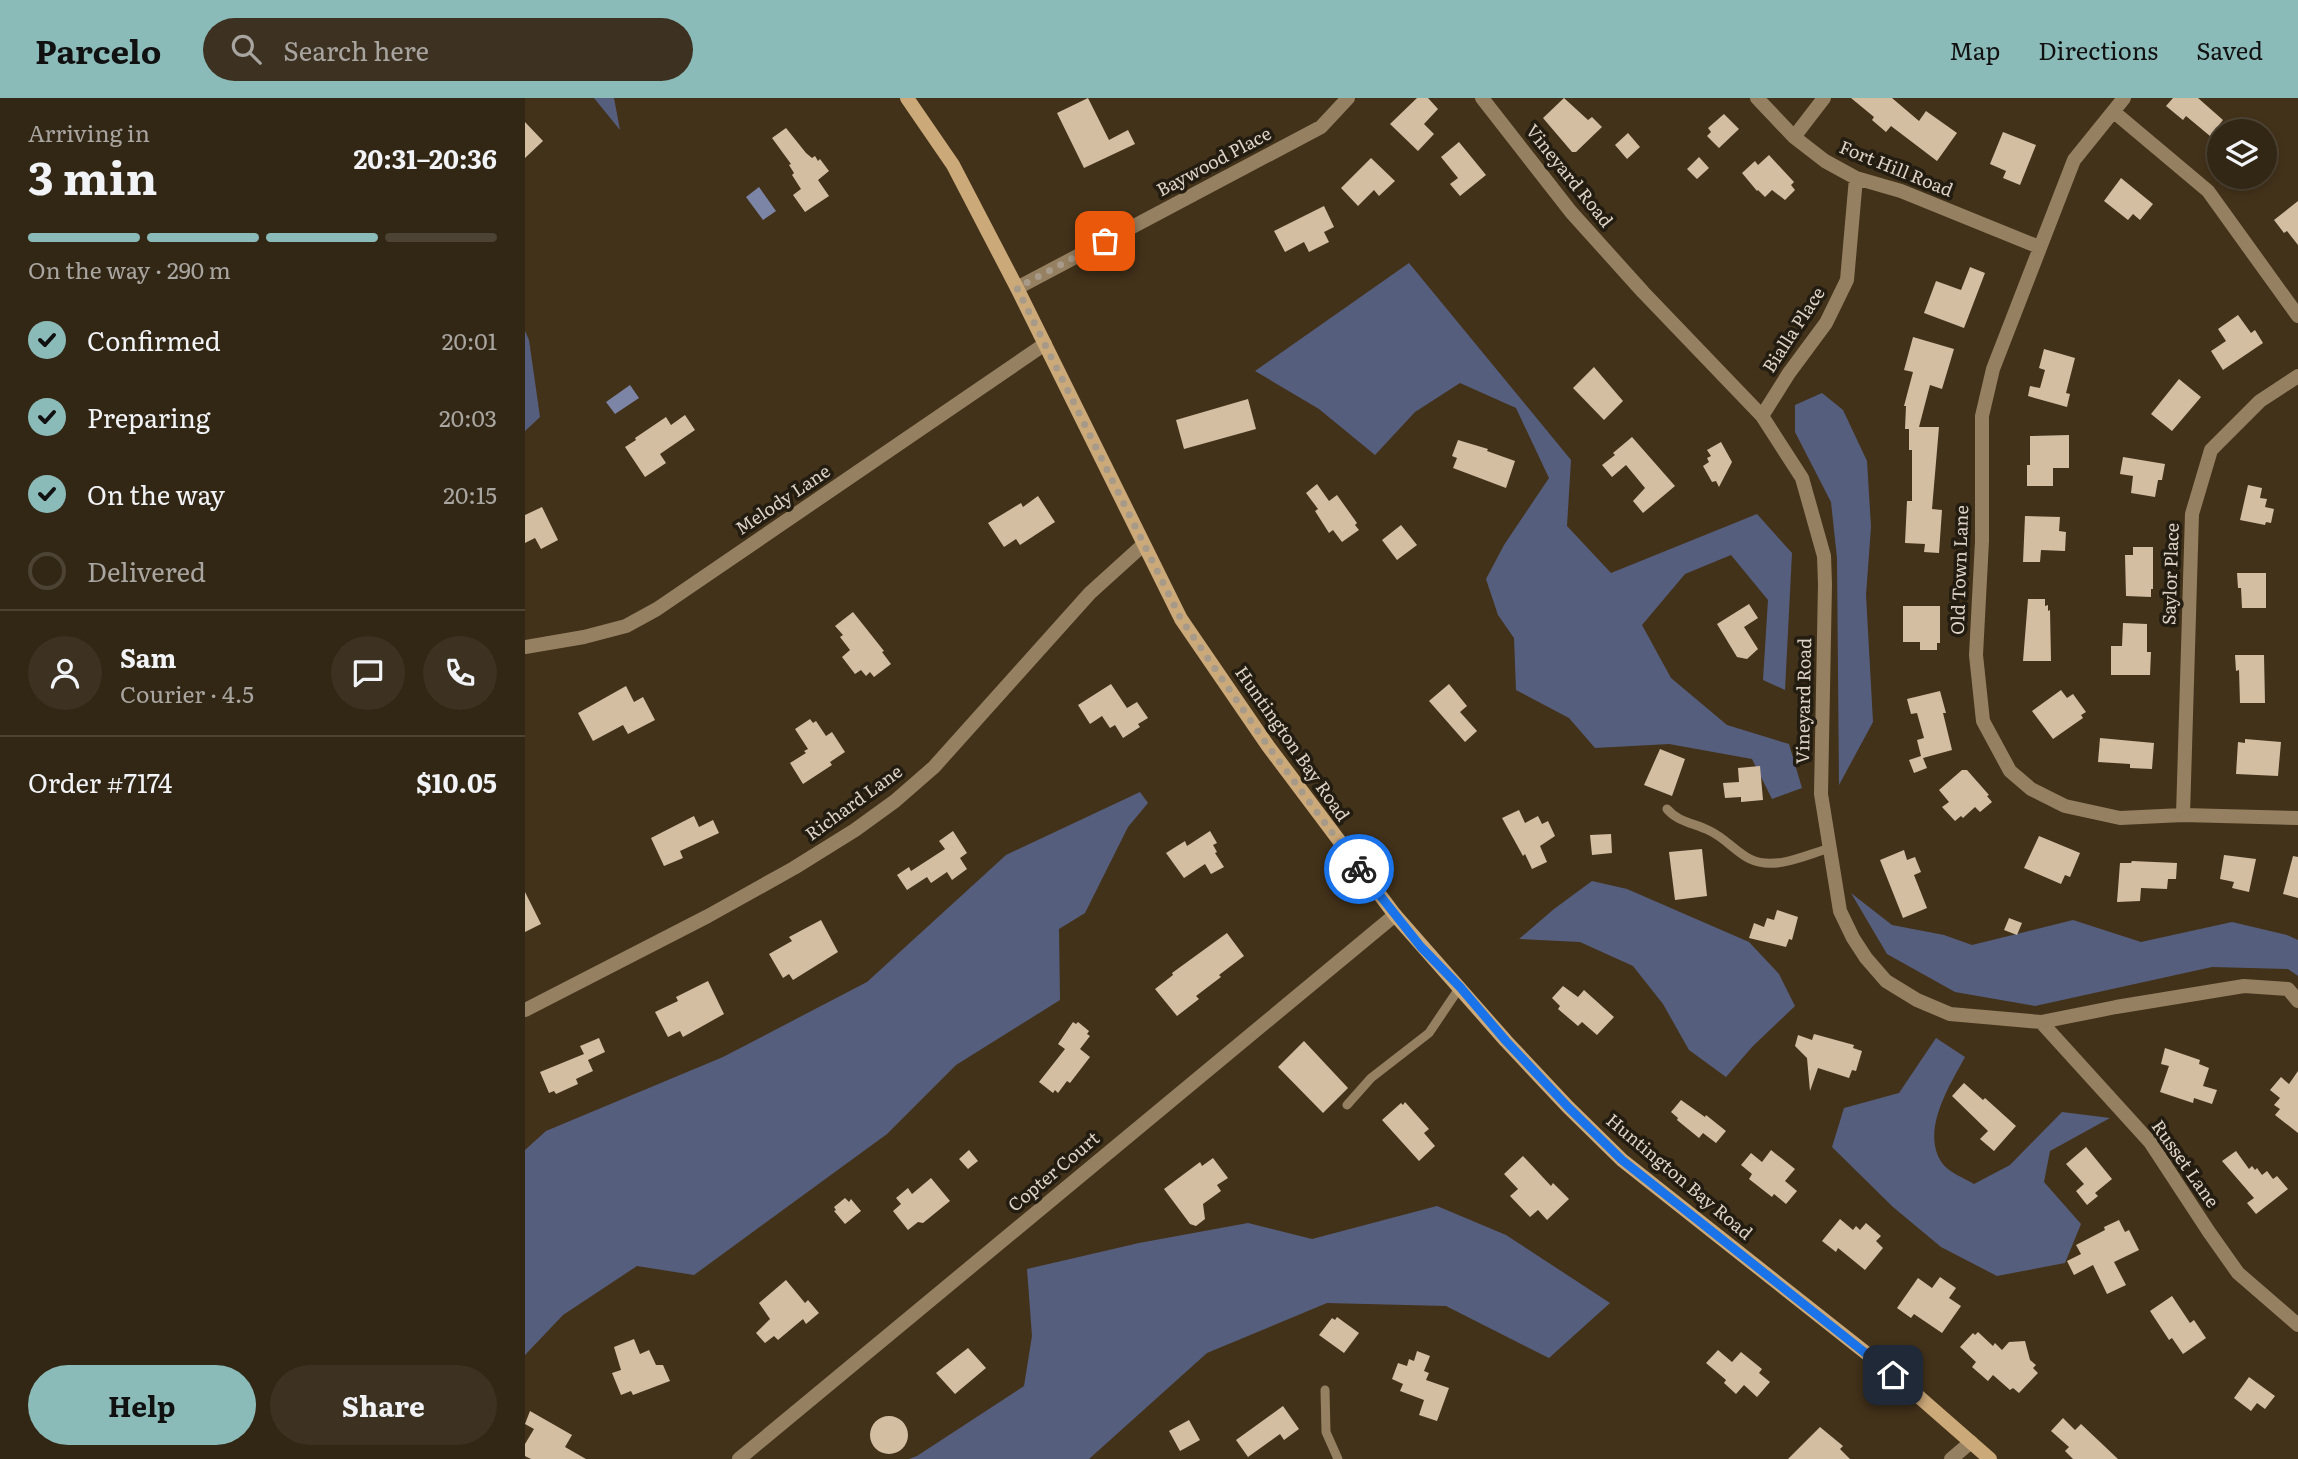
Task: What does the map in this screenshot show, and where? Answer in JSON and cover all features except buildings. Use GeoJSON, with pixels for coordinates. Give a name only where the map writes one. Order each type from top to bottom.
{"type":"FeatureCollection","features":[{"type":"Feature","properties":{"kind":"street","name":"Huntington Bay Road"},"geometry":{"type":"LineString","coordinates":[[907,98],[953,165],[1181,619],[1268,746],[1395,915],[1506,1041],[1622,1160],[1893,1375],[1990,1459]]}},
{"type":"Feature","properties":{"kind":"street","name":"Baywood Place"},"geometry":{"type":"LineString","coordinates":[[1017,288],[1321,127],[1348,98]]}},
{"type":"Feature","properties":{"kind":"street","name":"Vineyard Road"},"geometry":{"type":"LineString","coordinates":[[1482,98],[1571,212],[1643,292],[1762,416],[1802,478],[1823,556],[1825,583],[1821,794],[1840,911],[1866,958],[1886,981],[1917,1000],[1950,1014],[2041,1022],[2244,986],[2288,989],[2298,1001]]}},
{"type":"Feature","properties":{"kind":"street","name":"Fort Hill Road"},"geometry":{"type":"LineString","coordinates":[[1757,98],[1794,137],[1825,161],[1856,178],[1901,191],[2039,247]]}},
{"type":"Feature","properties":{"kind":"street"},"geometry":{"type":"LineString","coordinates":[[1794,137],[1825,98]]}},
{"type":"Feature","properties":{"kind":"street","name":"Old Town Lane"},"geometry":{"type":"LineString","coordinates":[[2124,98],[2074,160],[1993,369],[1982,416],[1982,541],[1976,655],[1983,721],[2010,771],[2031,789],[2065,806],[2120,818],[2298,818]]}},
{"type":"Feature","properties":{"kind":"street"},"geometry":{"type":"LineString","coordinates":[[2114,111],[2208,191],[2298,316]]}},
{"type":"Feature","properties":{"kind":"street","name":"Bialla Place"},"geometry":{"type":"LineString","coordinates":[[1762,416],[1789,373],[1826,323],[1847,280],[1856,178]]}},
{"type":"Feature","properties":{"kind":"street","name":"Melody Lane"},"geometry":{"type":"LineString","coordinates":[[525,647],[584,637],[626,626],[657,609],[1045,344]]}},
{"type":"Feature","properties":{"kind":"street","name":"Saylor Place"},"geometry":{"type":"LineString","coordinates":[[2183,816],[2192,514],[2211,450],[2260,401],[2298,376]]}},
{"type":"Feature","properties":{"kind":"street","name":"Richard Lane"},"geometry":{"type":"LineString","coordinates":[[525,1010],[794,869],[895,801],[934,767],[1090,593],[1143,545]]}},
{"type":"Feature","properties":{"kind":"street","name":"Copter Court"},"geometry":{"type":"LineString","coordinates":[[739,1459],[1395,915]]}},
{"type":"Feature","properties":{"kind":"street","name":"Russet Lane"},"geometry":{"type":"LineString","coordinates":[[2041,1022],[2150,1142],[2238,1273],[2298,1325]]}},
{"type":"Feature","properties":{"kind":"street"},"geometry":{"type":"LineString","coordinates":[[1951,1459],[1971,1442]]}},
{"type":"Feature","properties":{"kind":"lane"},"geometry":{"type":"LineString","coordinates":[[1667,809],[1674,818],[1720,836],[1750,859],[1768,864],[1830,848]]}},
{"type":"Feature","properties":{"kind":"lane"},"geometry":{"type":"LineString","coordinates":[[1347,1105],[1371,1078],[1429,1033],[1460,987]]}},
{"type":"Feature","properties":{"kind":"lane"},"geometry":{"type":"LineString","coordinates":[[1325,1390],[1326,1432],[1338,1459]]}},
{"type":"Feature","properties":{"kind":"shaded area"},"geometry":{"type":"Polygon","coordinates":[[[594,98],[614,98],[620,130],[594,98]]]}},
{"type":"Feature","properties":{"kind":"shaded area"},"geometry":{"type":"Polygon","coordinates":[[[759,187],[776,211],[763,220],[746,197],[759,187]]]}},
{"type":"Feature","properties":{"kind":"shaded area"},"geometry":{"type":"Polygon","coordinates":[[[1409,263],[1571,460],[1567,526],[1611,573],[1757,514],[1792,553],[1785,690],[1763,680],[1768,600],[1731,555],[1685,574],[1642,625],[1671,678],[1727,725],[1789,744],[1802,788],[1772,799],[1752,759],[1669,744],[1595,748],[1569,718],[1516,690],[1514,638],[1498,615],[1486,579],[1504,545],[1549,478],[1516,408],[1460,383],[1415,412],[1375,455],[1319,409],[1255,371],[1409,263]]]}},
{"type":"Feature","properties":{"kind":"shaded area"},"geometry":{"type":"Polygon","coordinates":[[[525,331],[529,340],[540,417],[525,431],[525,331]]]}},
{"type":"Feature","properties":{"kind":"shaded area"},"geometry":{"type":"Polygon","coordinates":[[[630,385],[639,398],[615,414],[606,402],[630,385]]]}},
{"type":"Feature","properties":{"kind":"shaded area"},"geometry":{"type":"Polygon","coordinates":[[[1822,393],[1843,410],[1867,461],[1871,527],[1866,595],[1873,722],[1839,785],[1837,558],[1831,502],[1795,432],[1795,405],[1822,393]]]}},
{"type":"Feature","properties":{"kind":"shaded area"},"geometry":{"type":"Polygon","coordinates":[[[1140,792],[1148,803],[1128,827],[1085,913],[1059,929],[1060,1000],[956,1065],[887,1134],[694,1275],[637,1266],[563,1315],[525,1355],[525,1150],[546,1131],[723,1057],[867,982],[1006,855],[1140,792]]]}},
{"type":"Feature","properties":{"kind":"shaded area"},"geometry":{"type":"Polygon","coordinates":[[[1592,881],[1627,889],[1749,942],[1779,974],[1795,1006],[1752,1047],[1726,1077],[1689,1050],[1663,1004],[1633,966],[1580,942],[1519,939],[1592,881]]]}},
{"type":"Feature","properties":{"kind":"shaded area"},"geometry":{"type":"Polygon","coordinates":[[[1851,893],[1892,925],[1944,935],[1972,945],[2073,920],[2141,942],[2232,922],[2298,940],[2298,976],[2288,969],[2212,967],[2035,1006],[1955,992],[1887,954],[1851,893]]]}},
{"type":"Feature","properties":{"kind":"shaded area"},"geometry":{"type":"Polygon","coordinates":[[[1936,1038],[1965,1057],[1940,1108],[1934,1137],[1936,1150],[1945,1166],[1974,1184],[2010,1165],[2062,1112],[2110,1118],[2050,1151],[2044,1182],[2081,1224],[2065,1263],[1997,1276],[1941,1247],[1893,1207],[1832,1147],[1844,1108],[1899,1093],[1936,1038]]]}},
{"type":"Feature","properties":{"kind":"shaded area"},"geometry":{"type":"Polygon","coordinates":[[[1437,1206],[1506,1235],[1610,1303],[1549,1358],[1446,1306],[1327,1303],[1207,1353],[1089,1459],[909,1459],[1024,1386],[1032,1336],[1027,1269],[1139,1243],[1248,1223],[1312,1239],[1437,1206]]]}},
{"type":"Feature","properties":{"kind":"way so far"},"geometry":{"type":"LineString","coordinates":[[1105,241],[1017,288],[1181,619],[1268,746],[1359,869]]}},
{"type":"Feature","properties":{"kind":"route"},"geometry":{"type":"LineString","coordinates":[[1359,869],[1421,947],[1568,1107],[1622,1160],[1893,1375]]}}]}
